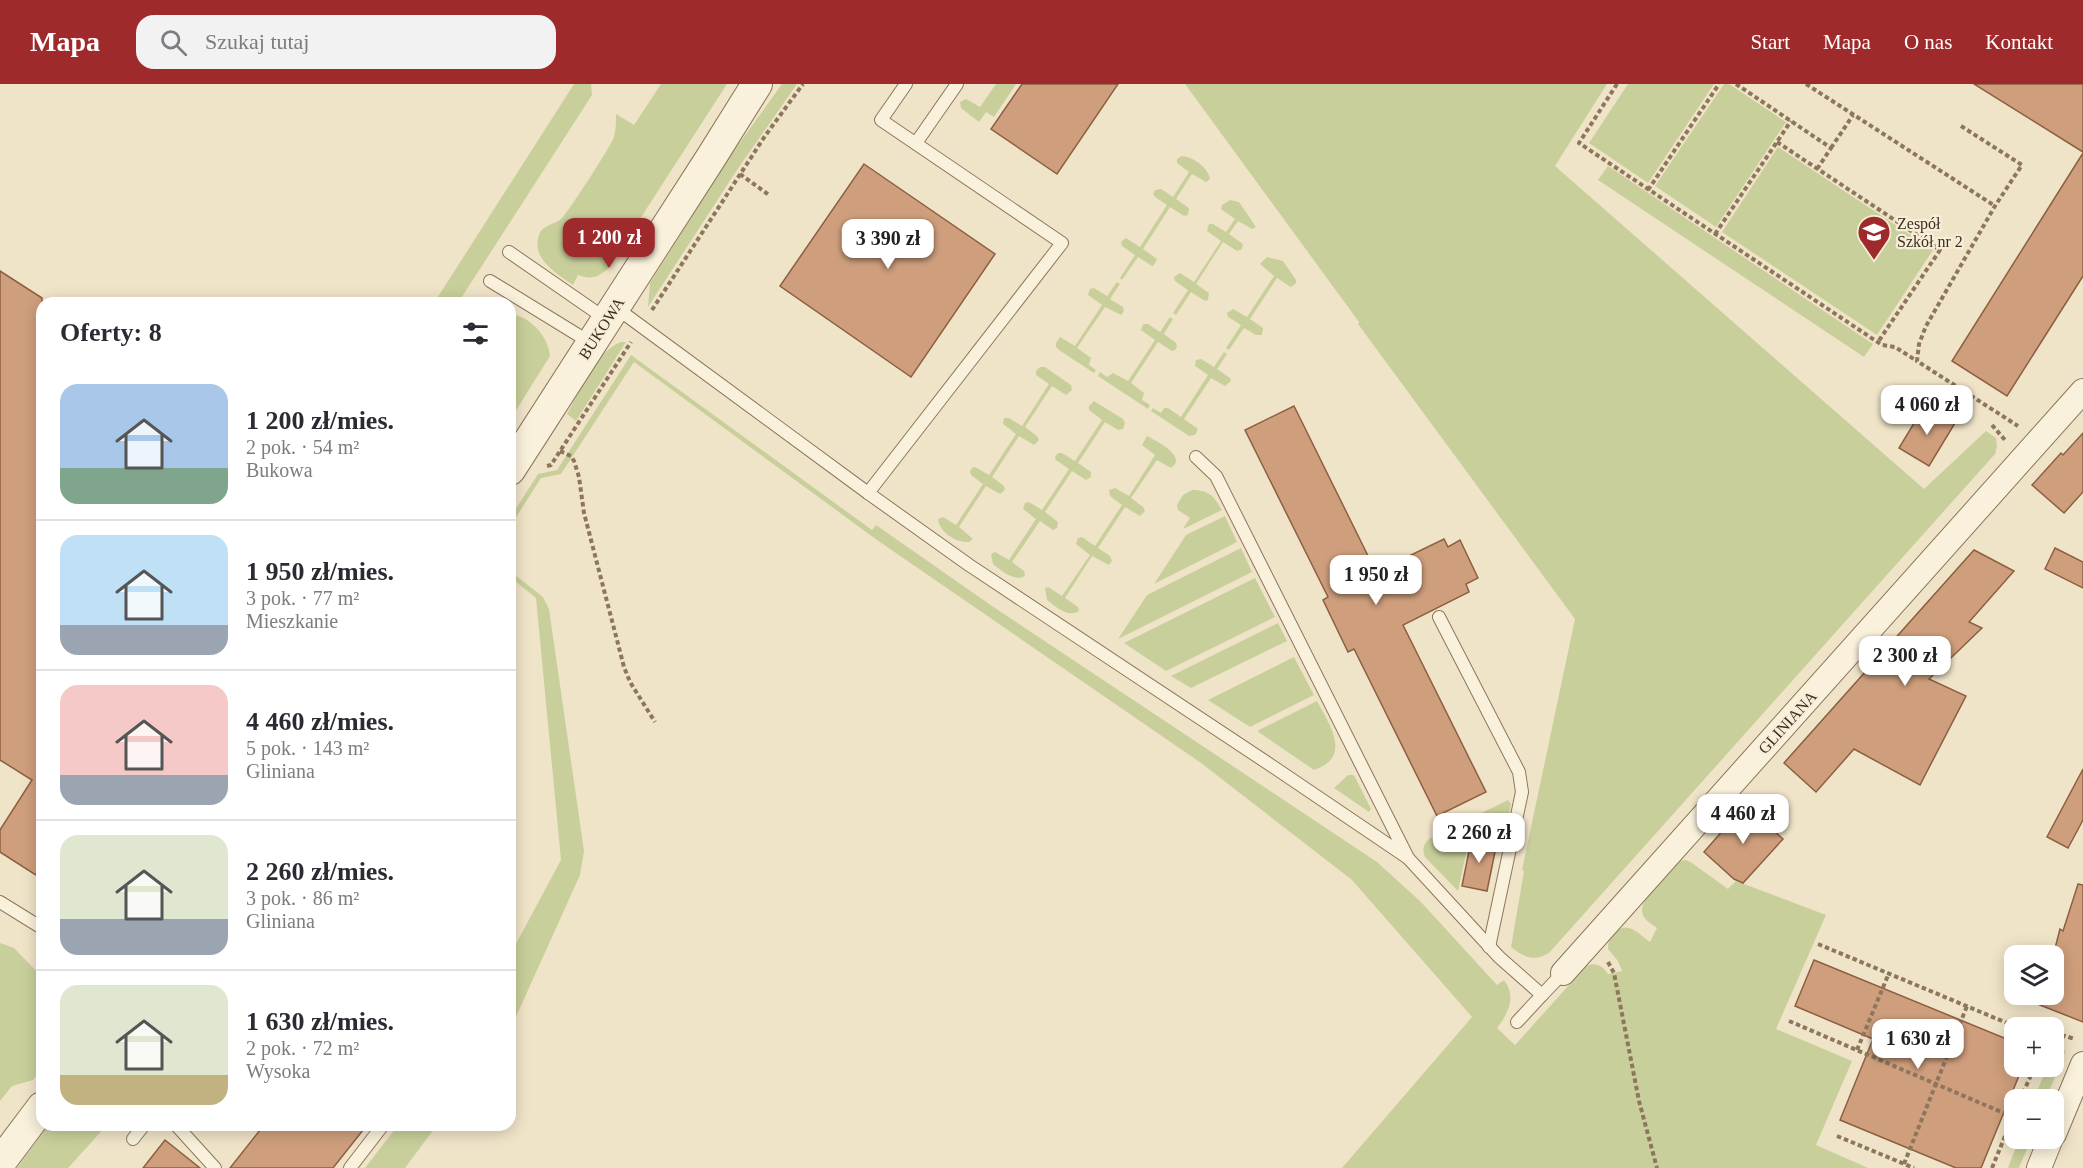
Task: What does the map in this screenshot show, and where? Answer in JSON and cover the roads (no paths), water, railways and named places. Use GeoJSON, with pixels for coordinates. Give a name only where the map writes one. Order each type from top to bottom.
{"type":"FeatureCollection","features":[{"type":"Feature","properties":{"kind":"street","name":"BUKOWA"},"geometry":{"type":"LineString","coordinates":[[516,461],[756,88]]}},
{"type":"Feature","properties":{"kind":"street","name":"GLINIANA"},"geometry":{"type":"LineString","coordinates":[[1563,973],[2083,391]]}},
{"type":"Feature","properties":{"kind":"street"},"geometry":{"type":"LineString","coordinates":[[2064,1110],[2083,1064]]}},
{"type":"Feature","properties":{"kind":"street"},"geometry":{"type":"LineString","coordinates":[[0,1163],[36,1115]]}},
{"type":"Feature","properties":{"kind":"street"},"geometry":{"type":"LineString","coordinates":[[2039,1168],[2047,1149]]}},
{"type":"Feature","properties":{"kind":"lane"},"geometry":{"type":"LineString","coordinates":[[868,493],[1062,243],[881,120],[906,84]]}},
{"type":"Feature","properties":{"kind":"lane"},"geometry":{"type":"LineString","coordinates":[[916,143],[957,84]]}},
{"type":"Feature","properties":{"kind":"lane"},"geometry":{"type":"LineString","coordinates":[[509,252],[603,323],[868,493],[961,559],[1408,858],[1489,947],[1542,995]]}},
{"type":"Feature","properties":{"kind":"lane"},"geometry":{"type":"LineString","coordinates":[[490,281],[603,323]]}},
{"type":"Feature","properties":{"kind":"lane"},"geometry":{"type":"LineString","coordinates":[[1196,457],[1216,476],[1408,858]]}},
{"type":"Feature","properties":{"kind":"lane"},"geometry":{"type":"LineString","coordinates":[[1439,617],[1519,772],[1522,792],[1489,947]]}},
{"type":"Feature","properties":{"kind":"lane"},"geometry":{"type":"LineString","coordinates":[[0,902],[36,924]]}},
{"type":"Feature","properties":{"kind":"lane"},"geometry":{"type":"LineString","coordinates":[[1517,1022],[1563,973]]}},
{"type":"Feature","properties":{"kind":"lane"},"geometry":{"type":"LineString","coordinates":[[133,1139],[139,1131]]}},
{"type":"Feature","properties":{"kind":"lane"},"geometry":{"type":"LineString","coordinates":[[181,1131],[214,1168]]}},
{"type":"Feature","properties":{"kind":"lane"},"geometry":{"type":"LineString","coordinates":[[350,1168],[378,1131]]}},
{"type":"Feature","properties":{"kind":"place","name":"Zespół Szkół nr 2"},"geometry":{"type":"Point","coordinates":[1874,261]}}]}
